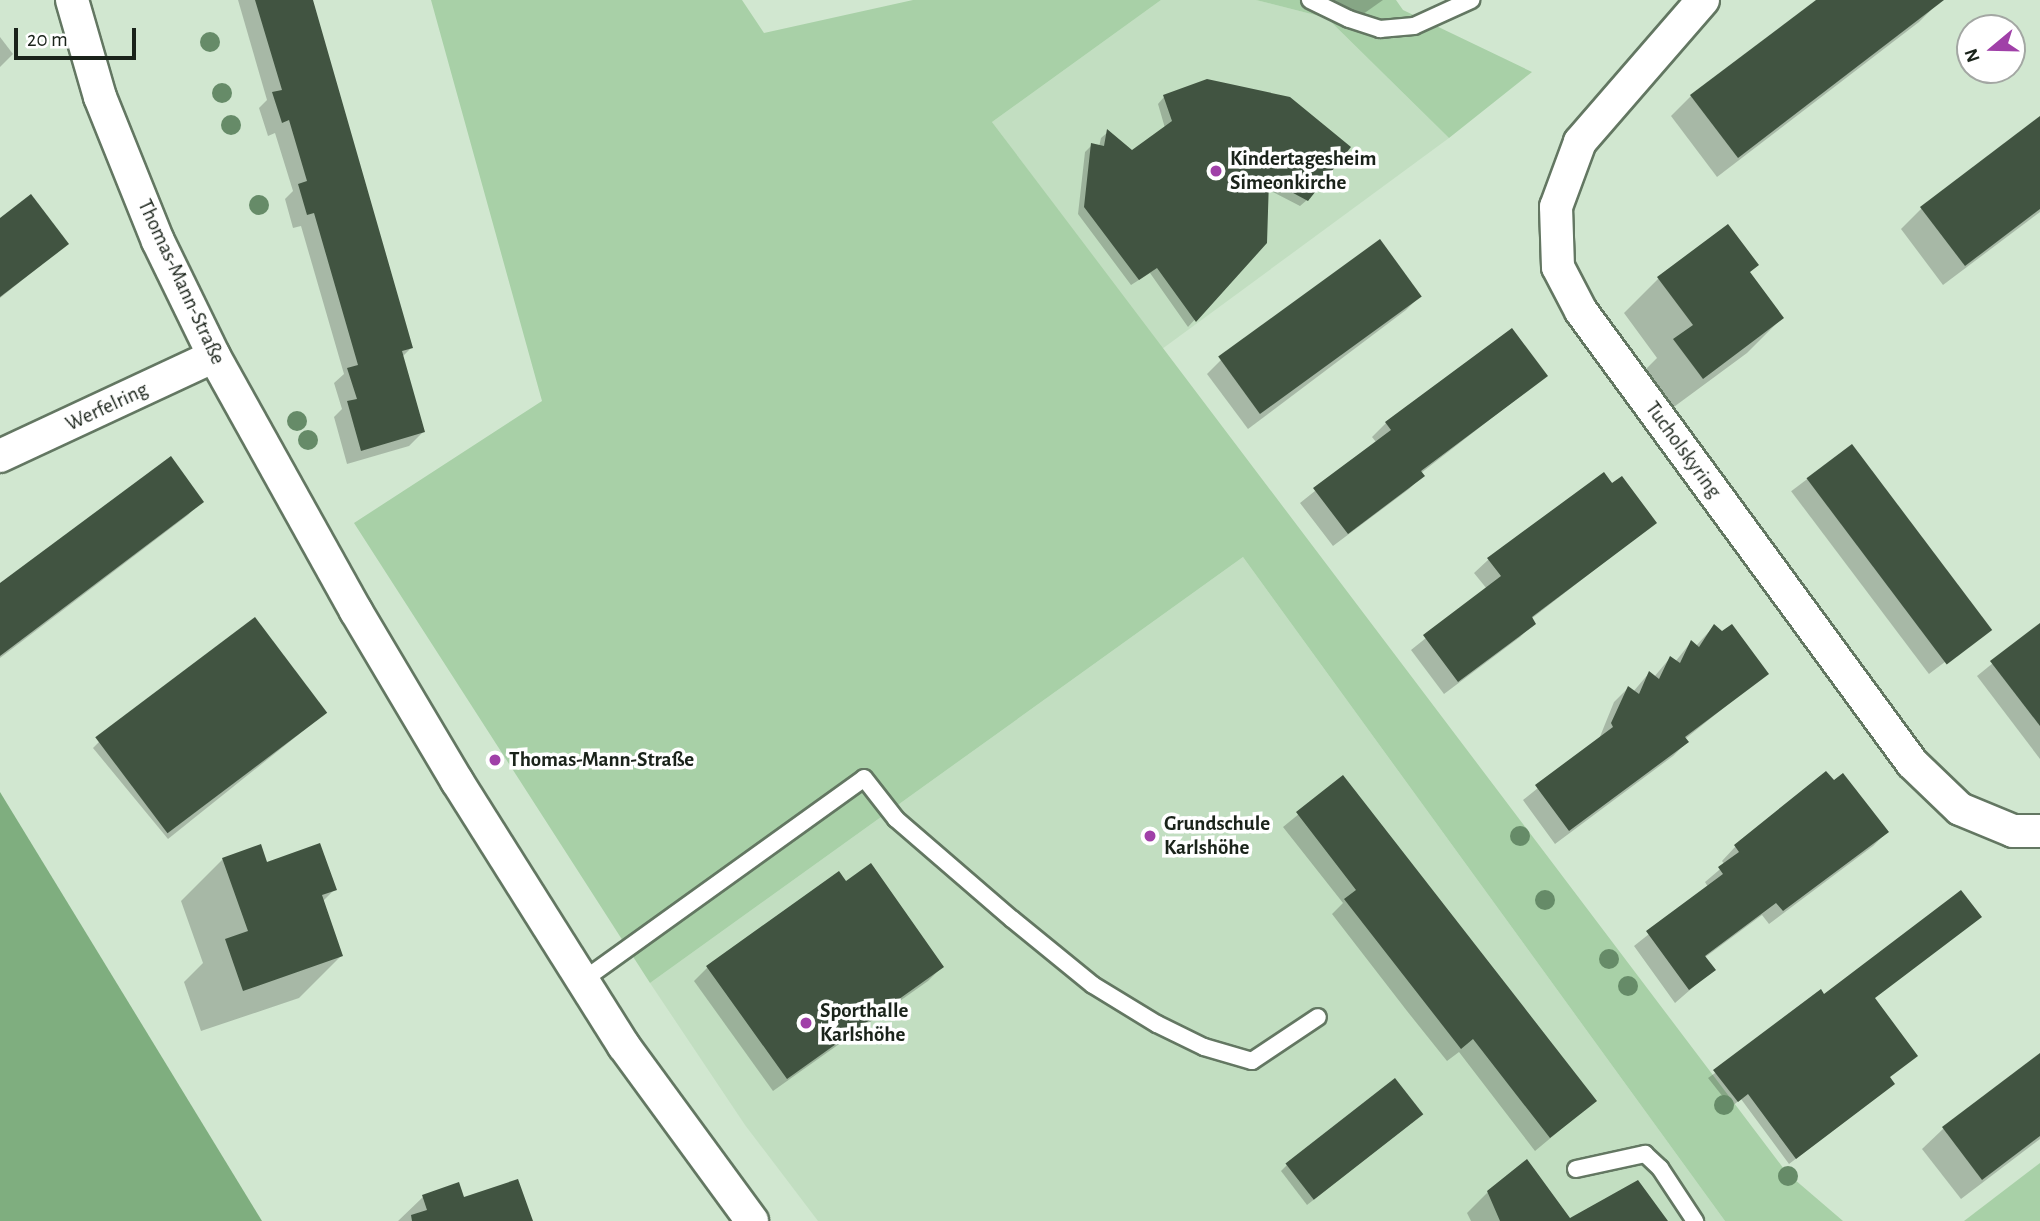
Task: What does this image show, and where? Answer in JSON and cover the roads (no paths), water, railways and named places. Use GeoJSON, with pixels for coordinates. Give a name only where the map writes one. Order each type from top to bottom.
{"type":"FeatureCollection","features":[{"type":"Feature","properties":{"kind":"street","name":"Thomas-Mann-Straße"},"geometry":{"type":"LineString","coordinates":[[72,0],[100,97],[158,241],[214,356],[405,696],[582,981],[624,1046],[752,1221]]}},
{"type":"Feature","properties":{"kind":"street","name":"Tucholskyring"},"geometry":{"type":"LineString","coordinates":[[1703,0],[1580,142],[1556,207],[1559,267],[1581,311],[1912,763],[1960,809],[2013,831],[2040,831]]}},
{"type":"Feature","properties":{"kind":"street","name":"Werfelring"},"geometry":{"type":"LineString","coordinates":[[0,456],[214,356]]}},
{"type":"Feature","properties":{"kind":"lane"},"geometry":{"type":"LineString","coordinates":[[1310,0],[1349,19],[1380,29],[1413,26],[1471,0]]}},
{"type":"Feature","properties":{"kind":"lane"},"geometry":{"type":"LineString","coordinates":[[582,981],[863,778],[896,819],[1023,927],[1093,985],[1157,1024],[1203,1048],[1252,1062],[1318,1017]]}},
{"type":"Feature","properties":{"kind":"lane"},"geometry":{"type":"LineString","coordinates":[[1576,1169],[1645,1154],[1660,1168],[1695,1221]]}},
{"type":"Feature","properties":{"kind":"place","name":"Kindertagesheim Simeonkirche"},"geometry":{"type":"Point","coordinates":[1216,171]}},
{"type":"Feature","properties":{"kind":"place","name":"Thomas-Mann-Straße"},"geometry":{"type":"Point","coordinates":[495,760]}},
{"type":"Feature","properties":{"kind":"place","name":"Grundschule Karlshöhe"},"geometry":{"type":"Point","coordinates":[1150,836]}},
{"type":"Feature","properties":{"kind":"place","name":"Sporthalle Karlshöhe"},"geometry":{"type":"Point","coordinates":[806,1023]}}]}
